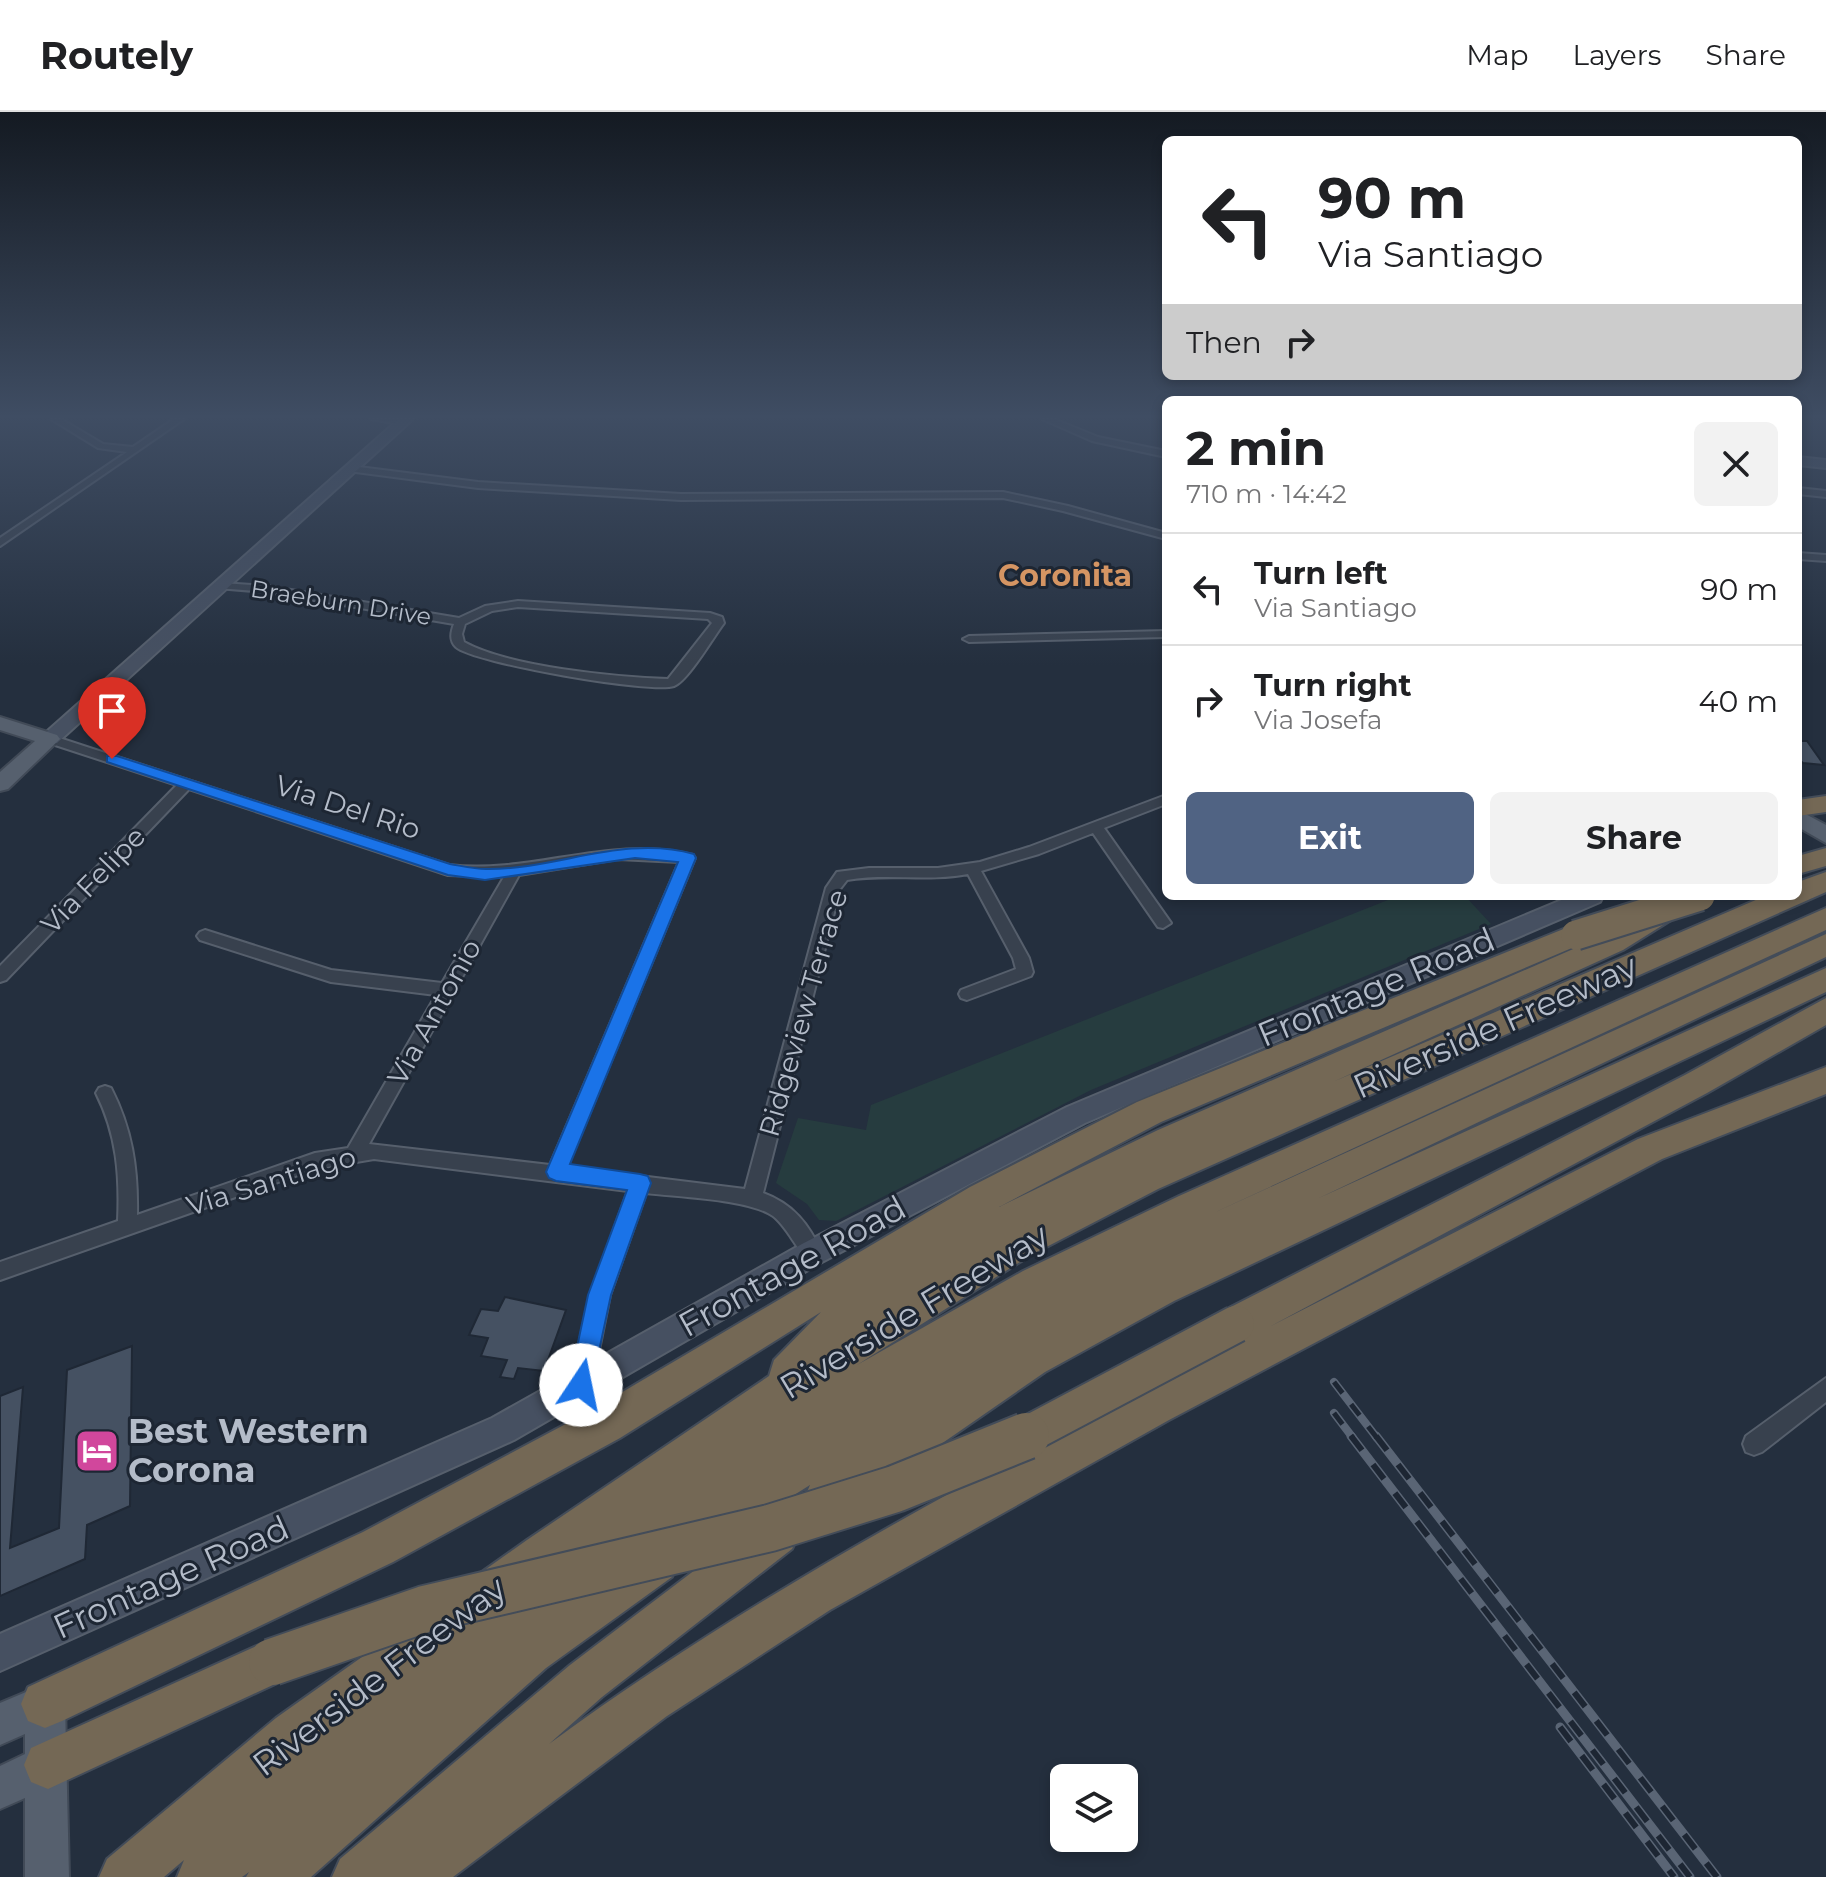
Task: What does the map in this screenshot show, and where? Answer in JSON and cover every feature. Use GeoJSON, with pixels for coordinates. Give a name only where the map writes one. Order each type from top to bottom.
{"type":"FeatureCollection","features":[{"type":"Feature","properties":{"kind":"highway"},"geometry":{"type":"LineString","coordinates":[[1802,807],[1826,804]]}},
{"type":"Feature","properties":{"kind":"highway"},"geometry":{"type":"LineString","coordinates":[[1802,864],[1826,857]]}},
{"type":"Feature","properties":{"kind":"highway"},"geometry":{"type":"LineString","coordinates":[[1802,891],[1826,881]]}},
{"type":"Feature","properties":{"kind":"highway"},"geometry":{"type":"LineString","coordinates":[[760,1404],[839,1321],[989,1229],[1170,1140],[1613,943],[1654,919],[1675,900]]}},
{"type":"Feature","properties":{"kind":"highway"},"geometry":{"type":"LineString","coordinates":[[45,1704],[378,1547],[553,1453],[982,1198],[1149,1112],[1576,935],[1687,900]]}},
{"type":"Feature","properties":{"kind":"highway","name":"Riverside Freeway"},"geometry":{"type":"LineString","coordinates":[[125,1877],[293,1735],[760,1404],[1018,1243],[1146,1178],[1782,900]]}},
{"type":"Feature","properties":{"kind":"highway"},"geometry":{"type":"LineString","coordinates":[[203,1877],[477,1645],[663,1514],[926,1348],[1103,1250],[1420,1101],[1826,918]]}},
{"type":"Feature","properties":{"kind":"highway"},"geometry":{"type":"LineString","coordinates":[[272,1877],[530,1652],[783,1476],[943,1374],[1093,1287],[1826,945]]}},
{"type":"Feature","properties":{"kind":"highway"},"geometry":{"type":"LineString","coordinates":[[358,1877],[586,1681],[760,1546],[1031,1358],[1161,1289],[1826,979]]}},
{"type":"Feature","properties":{"kind":"highway"},"geometry":{"type":"LineString","coordinates":[[48,1765],[272,1662],[425,1609],[770,1528],[895,1489],[1035,1432],[1696,1084],[1826,1010]]}},
{"type":"Feature","properties":{"kind":"highway"},"geometry":{"type":"LineString","coordinates":[[411,1877],[650,1699],[814,1594],[1155,1406],[1650,1149],[1826,1080]]}},
{"type":"Feature","properties":{"kind":"main road"},"geometry":{"type":"LineString","coordinates":[[0,784],[315,501]]}},
{"type":"Feature","properties":{"kind":"main road","name":"Via Del Rio"},"geometry":{"type":"LineString","coordinates":[[0,723],[50,739]]}},
{"type":"Feature","properties":{"kind":"main road"},"geometry":{"type":"LineString","coordinates":[[1802,820],[1826,835]]}},
{"type":"Feature","properties":{"kind":"main road"},"geometry":{"type":"LineString","coordinates":[[1802,835],[1826,850]]}},
{"type":"Feature","properties":{"kind":"main road","name":"Frontage Road"},"geometry":{"type":"LineString","coordinates":[[0,1653],[503,1429],[812,1253],[948,1179],[1076,1115],[1583,900]]}},
{"type":"Feature","properties":{"kind":"main road"},"geometry":{"type":"LineString","coordinates":[[0,1724],[45,1704],[47,1877]]}},
{"type":"Feature","properties":{"kind":"main road"},"geometry":{"type":"LineString","coordinates":[[0,1788],[48,1765]]}},
{"type":"Feature","properties":{"kind":"street"},"geometry":{"type":"LineString","coordinates":[[0,543],[60,501]]}},
{"type":"Feature","properties":{"kind":"street"},"geometry":{"type":"LineString","coordinates":[[1036,501],[1162,535]]}},
{"type":"Feature","properties":{"kind":"street"},"geometry":{"type":"LineString","coordinates":[[1802,556],[1826,558]]}},
{"type":"Feature","properties":{"kind":"street","name":"Braeburn Drive"},"geometry":{"type":"LineString","coordinates":[[221,586],[267,589],[460,622]]}},
{"type":"Feature","properties":{"kind":"street"},"geometry":{"type":"LineString","coordinates":[[518,604],[718,619],[716,627],[671,683],[539,666],[473,652],[458,640],[456,634],[460,622],[489,608],[518,604]]}},
{"type":"Feature","properties":{"kind":"street"},"geometry":{"type":"LineString","coordinates":[[969,639],[1162,634]]}},
{"type":"Feature","properties":{"kind":"street","name":"Via Del Rio"},"geometry":{"type":"LineString","coordinates":[[50,739],[448,870],[485,875],[513,873],[635,852],[688,858],[556,1172]]}},
{"type":"Feature","properties":{"kind":"street","name":"Via Felipe"},"geometry":{"type":"LineString","coordinates":[[0,976],[187,783]]}},
{"type":"Feature","properties":{"kind":"street","name":"Ridgeview Terrace"},"geometry":{"type":"LineString","coordinates":[[752,1198],[833,888],[842,876],[972,867],[1162,801]]}},
{"type":"Feature","properties":{"kind":"street"},"geometry":{"type":"LineString","coordinates":[[1095,826],[1163,923]]}},
{"type":"Feature","properties":{"kind":"street"},"geometry":{"type":"LineString","coordinates":[[967,994],[1025,972],[1021,958],[972,867]]}},
{"type":"Feature","properties":{"kind":"street","name":"Via Antonio"},"geometry":{"type":"LineString","coordinates":[[355,1152],[513,873]]}},
{"type":"Feature","properties":{"kind":"street"},"geometry":{"type":"LineString","coordinates":[[205,936],[331,976],[447,990]]}},
{"type":"Feature","properties":{"kind":"street"},"geometry":{"type":"LineString","coordinates":[[105,1093],[125,1136],[129,1165],[127,1226]]}},
{"type":"Feature","properties":{"kind":"street","name":"Via Santiago"},"geometry":{"type":"LineString","coordinates":[[0,1271],[315,1161],[355,1152],[392,1152],[752,1198],[768,1202],[791,1218],[812,1253]]}},
{"type":"Feature","properties":{"kind":"street"},"geometry":{"type":"LineString","coordinates":[[581,1385],[600,1295],[640,1183]]}},
{"type":"Feature","properties":{"kind":"street"},"geometry":{"type":"LineString","coordinates":[[1754,1444],[1826,1389]]}},
{"type":"Feature","properties":{"kind":"green space"},"geometry":{"type":"Polygon","coordinates":[[[1388,900],[1469,900],[1491,924],[1091,1090],[836,1221],[819,1220],[807,1204],[776,1183],[798,1118],[866,1130],[871,1105],[1388,900]]]}},
{"type":"Feature","properties":{"kind":"building"},"geometry":{"type":"Polygon","coordinates":[[[1802,741],[1807,741],[1824,765],[1803,763],[1802,741]]]}},
{"type":"Feature","properties":{"kind":"building"},"geometry":{"type":"Polygon","coordinates":[[[505,1297],[566,1310],[544,1371],[518,1368],[514,1379],[500,1377],[507,1360],[481,1356],[488,1338],[469,1335],[481,1309],[498,1311],[505,1297]]]}},
{"type":"Feature","properties":{"kind":"building","name":"Best Western Corona"},"geometry":{"type":"Polygon","coordinates":[[[132,1346],[130,1506],[87,1525],[85,1559],[0,1596],[0,1396],[23,1387],[10,1548],[59,1528],[67,1370],[132,1346]]]}},
{"type":"Feature","properties":{"kind":"railway"},"geometry":{"type":"LineString","coordinates":[[1334,1382],[1377,1438]]}},
{"type":"Feature","properties":{"kind":"railway"},"geometry":{"type":"LineString","coordinates":[[1334,1413],[1353,1438]]}},
{"type":"Feature","properties":{"kind":"railway"},"geometry":{"type":"LineString","coordinates":[[1351,1436],[1690,1877]]}},
{"type":"Feature","properties":{"kind":"railway"},"geometry":{"type":"LineString","coordinates":[[1376,1436],[1717,1877]]}},
{"type":"Feature","properties":{"kind":"railway"},"geometry":{"type":"LineString","coordinates":[[1560,1727],[1674,1877]]}},
{"type":"Feature","properties":{"kind":"place","name":"Best Western Corona"},"geometry":{"type":"Point","coordinates":[97,1451]}},
{"type":"Feature","properties":{"kind":"district","name":"Coronita"},"geometry":{"type":"Point","coordinates":[1065,576]}},
{"type":"Feature","properties":{"kind":"route"},"geometry":{"type":"LineString","coordinates":[[112,759],[448,870],[485,875],[513,873],[635,852],[688,858],[556,1172],[640,1183],[600,1295],[581,1385]]}}]}
